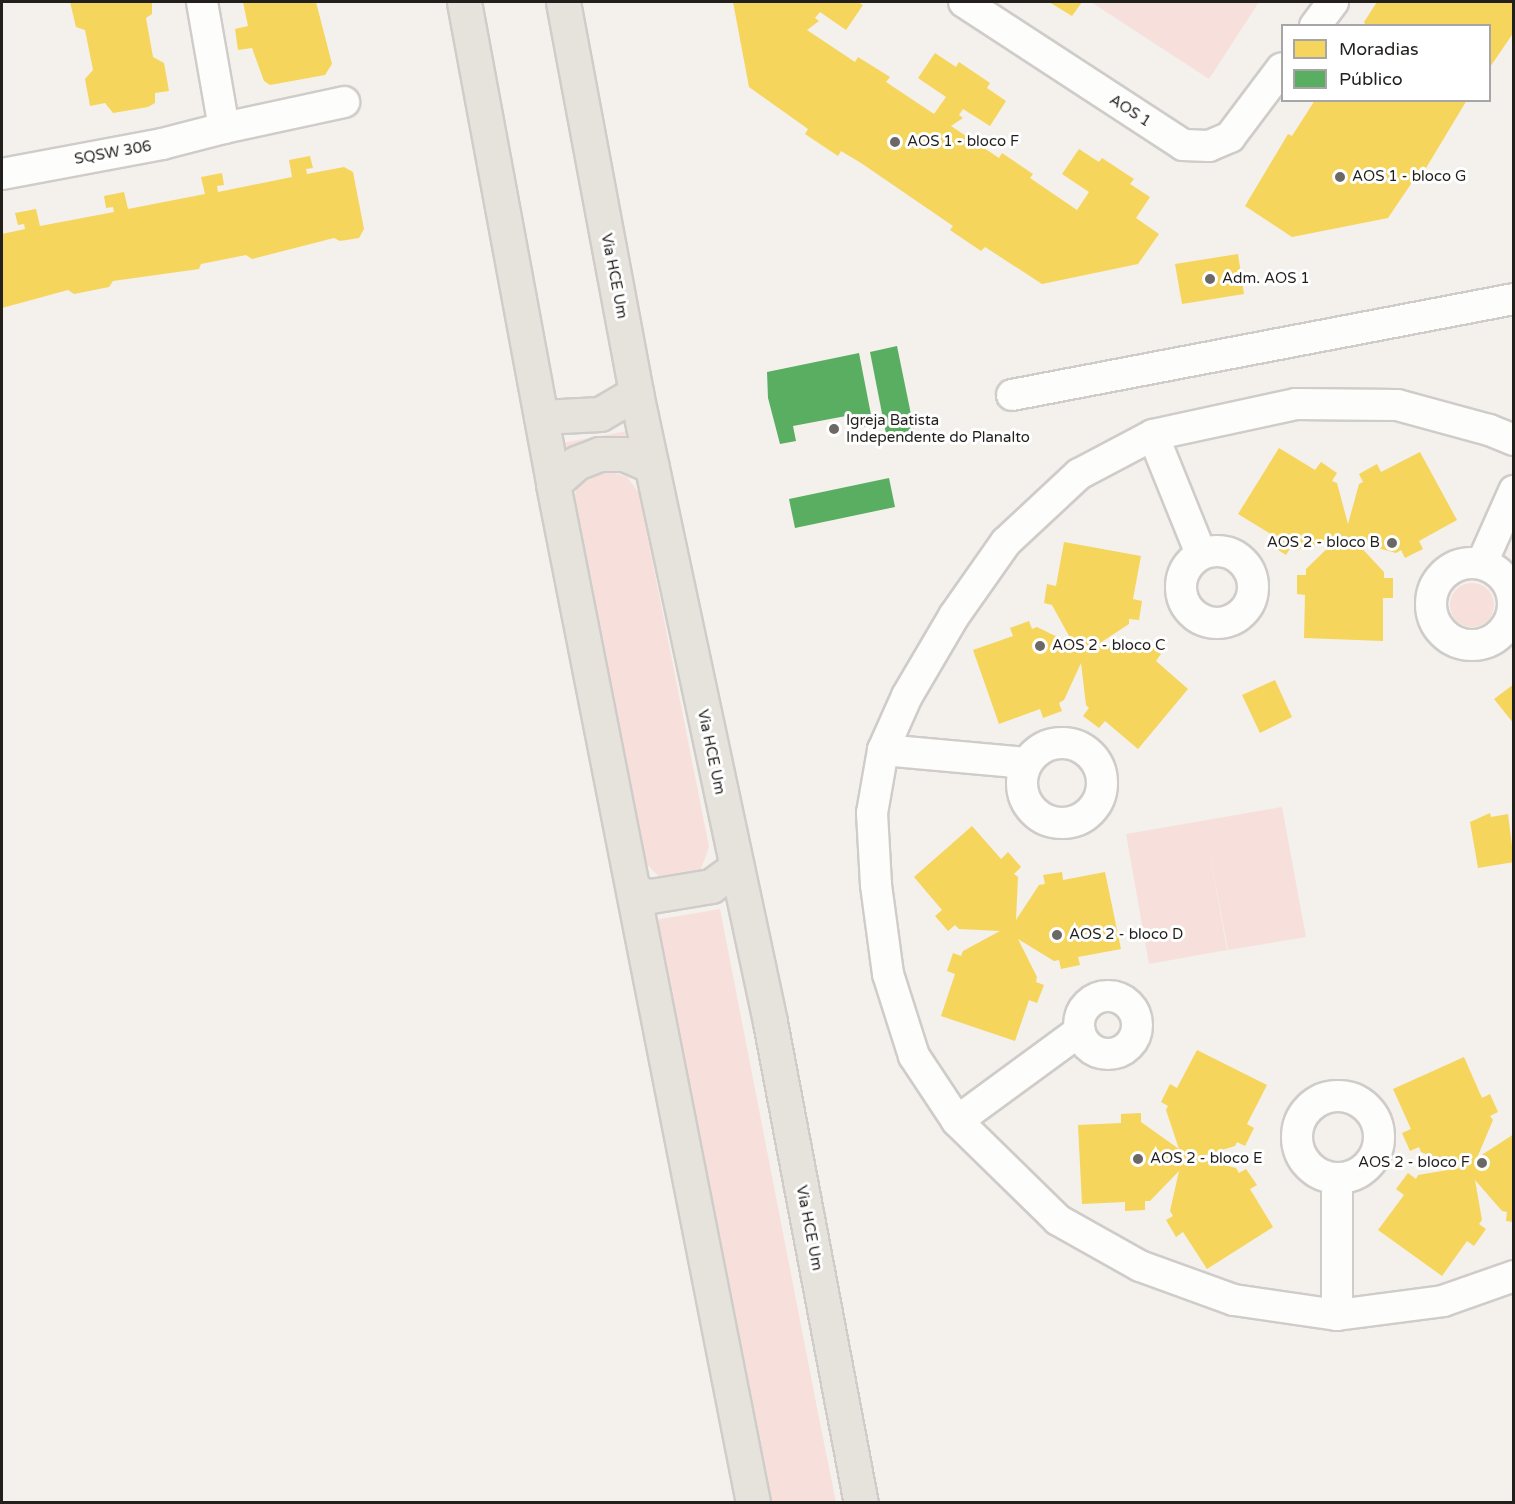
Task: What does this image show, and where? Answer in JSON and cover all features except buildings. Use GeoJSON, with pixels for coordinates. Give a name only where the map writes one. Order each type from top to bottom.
{"type":"FeatureCollection","features":[{"type":"Feature","properties":{"kind":"main road"},"geometry":{"type":"LineString","coordinates":[[464,2],[553,484],[753,1503]]}},
{"type":"Feature","properties":{"kind":"main road","name":"Via HCE Um"},"geometry":{"type":"LineString","coordinates":[[563,2],[636,393],[770,1022],[861,1503]]}},
{"type":"Feature","properties":{"kind":"main road"},"geometry":{"type":"LineString","coordinates":[[541,417],[600,414],[636,393]]}},
{"type":"Feature","properties":{"kind":"main road"},"geometry":{"type":"LineString","coordinates":[[553,484],[576,463],[599,454],[624,454],[652,466]]}},
{"type":"Feature","properties":{"kind":"main road"},"geometry":{"type":"LineString","coordinates":[[634,893],[651,896],[711,886],[736,868]]}},
{"type":"Feature","properties":{"kind":"street"},"geometry":{"type":"LineString","coordinates":[[202,2],[224,128]]}},
{"type":"Feature","properties":{"kind":"street","name":"AOS 1"},"geometry":{"type":"LineString","coordinates":[[964,2],[1183,145],[1209,146],[1230,137],[1281,69]]}},
{"type":"Feature","properties":{"kind":"street"},"geometry":{"type":"LineString","coordinates":[[1316,24],[1333,2]]}},
{"type":"Feature","properties":{"kind":"street","name":"SQSW 306"},"geometry":{"type":"LineString","coordinates":[[2,174],[162,144],[344,102]]}},
{"type":"Feature","properties":{"kind":"street"},"geometry":{"type":"LineString","coordinates":[[1012,395],[1514,299]]}},
{"type":"Feature","properties":{"kind":"street"},"geometry":{"type":"LineString","coordinates":[[1514,440],[1489,430],[1397,405],[1296,404],[1153,435],[1079,474],[1005,542],[954,616],[907,696],[883,750],[872,813],[876,885],[888,974],[914,1056],[957,1121],[1058,1220],[1140,1266],[1234,1300],[1337,1315],[1443,1301],[1514,1276]]}},
{"type":"Feature","properties":{"kind":"street"},"geometry":{"type":"LineString","coordinates":[[1153,435],[1201,554]]}},
{"type":"Feature","properties":{"kind":"street"},"geometry":{"type":"LineString","coordinates":[[1482,563],[1514,491]]}},
{"type":"Feature","properties":{"kind":"street"},"geometry":{"type":"LineString","coordinates":[[883,750],[1026,763]]}},
{"type":"Feature","properties":{"kind":"street"},"geometry":{"type":"LineString","coordinates":[[957,1121],[1080,1031]]}},
{"type":"Feature","properties":{"kind":"street"},"geometry":{"type":"LineString","coordinates":[[1337,1178],[1337,1315]]}},
{"type":"Feature","properties":{"kind":"shaded area"},"geometry":{"type":"Polygon","coordinates":[[[1091,2],[1259,2],[1209,79],[1091,2]]]}},
{"type":"Feature","properties":{"kind":"shaded area"},"geometry":{"type":"Polygon","coordinates":[[[627,431],[628,435],[563,447],[562,443],[627,431]]]}},
{"type":"Feature","properties":{"kind":"shaded area"},"geometry":{"type":"Polygon","coordinates":[[[609,471],[627,477],[639,493],[709,847],[699,874],[664,882],[643,860],[573,504],[576,490],[587,478],[609,471]]]}},
{"type":"Feature","properties":{"kind":"shaded area"},"geometry":{"type":"Polygon","coordinates":[[[1472,583],[1481,584],[1488,589],[1493,596],[1493,614],[1488,621],[1481,626],[1472,627],[1463,626],[1456,621],[1451,614],[1450,605],[1451,596],[1456,589],[1463,584],[1472,583]]]}},
{"type":"Feature","properties":{"kind":"shaded area"},"geometry":{"type":"Polygon","coordinates":[[[1282,807],[1306,937],[1228,950],[1209,849],[1227,950],[1149,964],[1126,834],[1282,807]]]}},
{"type":"Feature","properties":{"kind":"shaded area"},"geometry":{"type":"Polygon","coordinates":[[[720,909],[836,1502],[769,1502],[655,920],[720,909]]]}},
{"type":"Feature","properties":{"kind":"place","name":"AOS 1 - bloco F"},"geometry":{"type":"Point","coordinates":[895,142]}},
{"type":"Feature","properties":{"kind":"place","name":"AOS 1 - bloco G"},"geometry":{"type":"Point","coordinates":[1340,177]}},
{"type":"Feature","properties":{"kind":"place","name":"Adm. AOS 1"},"geometry":{"type":"Point","coordinates":[1210,279]}},
{"type":"Feature","properties":{"kind":"place","name":"Igreja Batista Independente do Planalto"},"geometry":{"type":"Point","coordinates":[834,429]}},
{"type":"Feature","properties":{"kind":"place","name":"AOS 2 - bloco B"},"geometry":{"type":"Point","coordinates":[1392,543]}},
{"type":"Feature","properties":{"kind":"place","name":"AOS 2 - bloco C"},"geometry":{"type":"Point","coordinates":[1040,646]}},
{"type":"Feature","properties":{"kind":"place","name":"AOS 2 - bloco D"},"geometry":{"type":"Point","coordinates":[1057,935]}},
{"type":"Feature","properties":{"kind":"place","name":"AOS 2 - bloco E"},"geometry":{"type":"Point","coordinates":[1138,1159]}},
{"type":"Feature","properties":{"kind":"place","name":"AOS 2 - bloco F"},"geometry":{"type":"Point","coordinates":[1482,1163]}}]}
